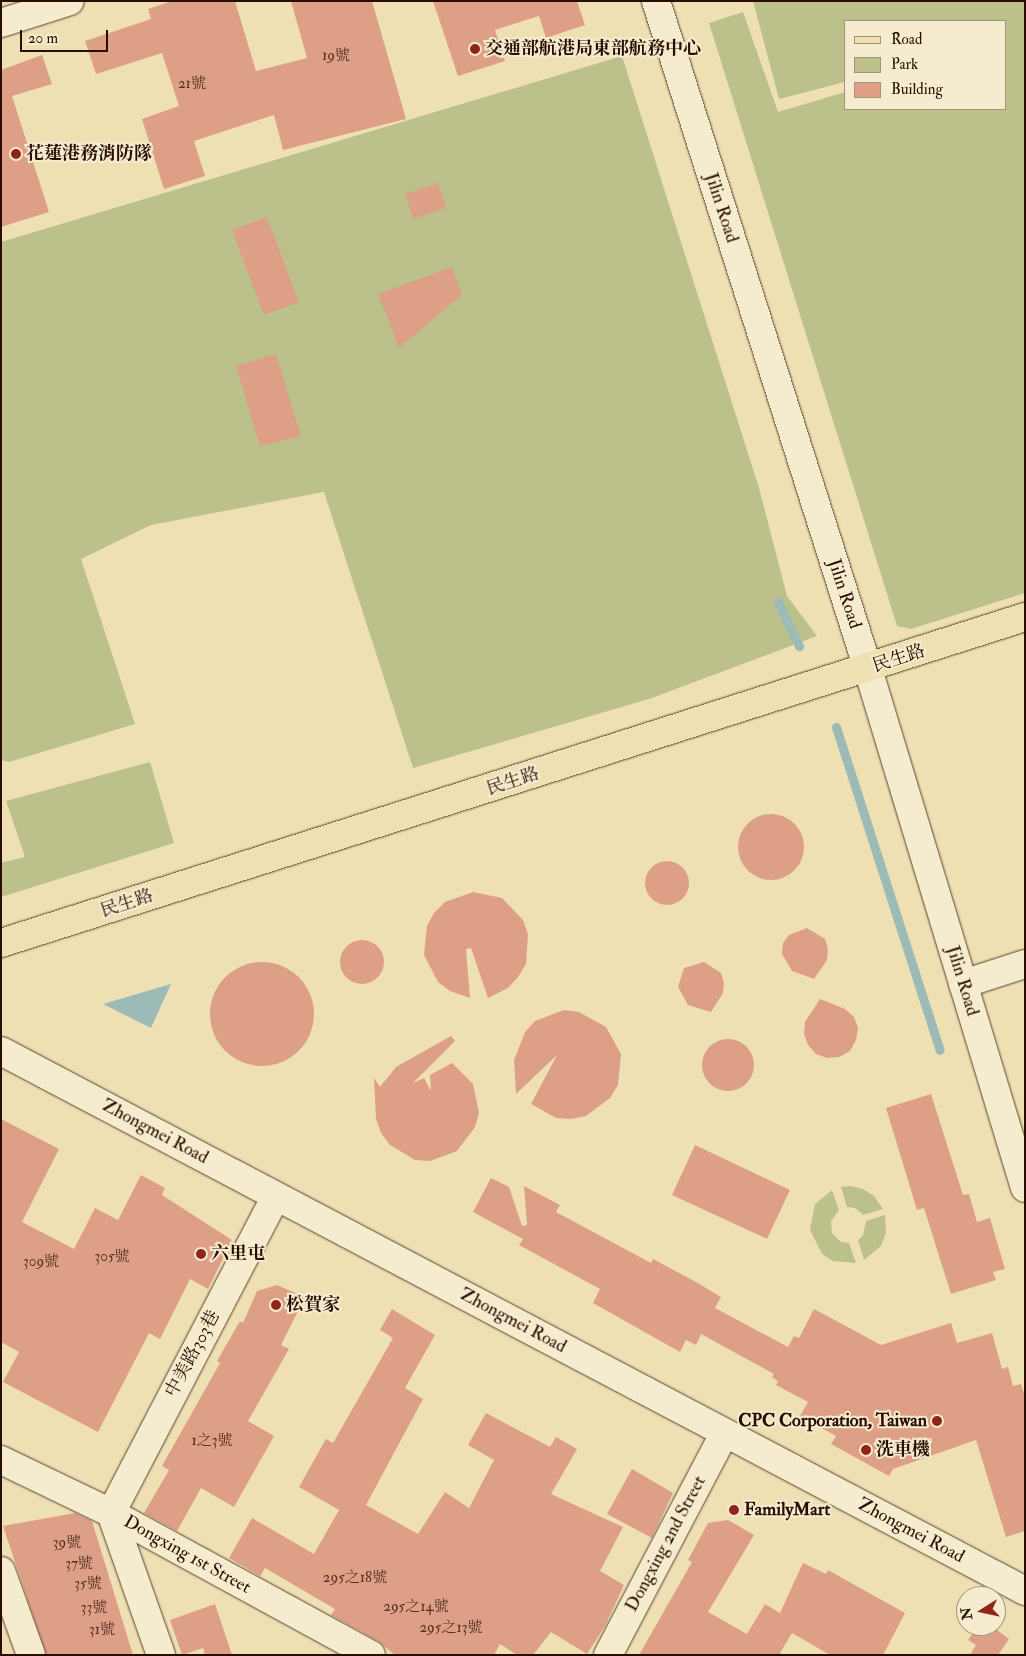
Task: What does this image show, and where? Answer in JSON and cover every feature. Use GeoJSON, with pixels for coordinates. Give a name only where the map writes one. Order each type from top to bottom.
{"type":"FeatureCollection","features":[{"type":"Feature","properties":{"kind":"main road","name":"民生路"},"geometry":{"type":"LineString","coordinates":[[1,944],[868,670],[1025,617]]}},
{"type":"Feature","properties":{"kind":"street"},"geometry":{"type":"LineString","coordinates":[[1,23],[70,1]]}},
{"type":"Feature","properties":{"kind":"street","name":"Jilin Road"},"geometry":{"type":"LineString","coordinates":[[656,1],[868,670],[1025,1188]]}},
{"type":"Feature","properties":{"kind":"street"},"geometry":{"type":"LineString","coordinates":[[962,984],[1025,964]]}},
{"type":"Feature","properties":{"kind":"street","name":"Zhongmei Road"},"geometry":{"type":"LineString","coordinates":[[1,1052],[1025,1591]]}},
{"type":"Feature","properties":{"kind":"street","name":"中美路303巷"},"geometry":{"type":"LineString","coordinates":[[111,1513],[276,1196]]}},
{"type":"Feature","properties":{"kind":"street","name":"Dongxing 2nd Street"},"geometry":{"type":"LineString","coordinates":[[608,1655],[724,1434]]}},
{"type":"Feature","properties":{"kind":"street","name":"Dongxing 1st Street"},"geometry":{"type":"LineString","coordinates":[[1,1460],[111,1513],[371,1655]]}},
{"type":"Feature","properties":{"kind":"street"},"geometry":{"type":"LineString","coordinates":[[111,1513],[161,1655]]}},
{"type":"Feature","properties":{"kind":"street"},"geometry":{"type":"LineString","coordinates":[[1,1571],[31,1655]]}},
{"type":"Feature","properties":{"kind":"green space"},"geometry":{"type":"Polygon","coordinates":[[[753,1],[1025,1],[1025,593],[911,629],[897,626],[709,23],[743,12],[778,112],[844,92],[844,110],[1006,110],[1006,20],[844,20],[844,82],[779,99],[753,1]]]}},
{"type":"Feature","properties":{"kind":"green space"},"geometry":{"type":"Polygon","coordinates":[[[622,56],[759,488],[787,596],[817,636],[649,699],[413,768],[324,492],[151,525],[81,559],[135,724],[9,762],[1,760],[1,242],[622,56]]]}},
{"type":"Feature","properties":{"kind":"green space"},"geometry":{"type":"Polygon","coordinates":[[[150,762],[174,843],[1,897],[1,863],[25,857],[6,801],[150,762]]]}},
{"type":"Feature","properties":{"kind":"green space"},"geometry":{"type":"Polygon","coordinates":[[[850,1186],[863,1189],[874,1196],[883,1209],[863,1215],[855,1208],[847,1207],[841,1187],[850,1186]]]}},
{"type":"Feature","properties":{"kind":"green space"},"geometry":{"type":"Polygon","coordinates":[[[832,1190],[839,1210],[831,1221],[832,1233],[841,1242],[849,1243],[856,1263],[833,1261],[822,1254],[810,1230],[815,1204],[832,1190]]]}},
{"type":"Feature","properties":{"kind":"green space"},"geometry":{"type":"Polygon","coordinates":[[[885,1215],[886,1233],[881,1246],[864,1260],[858,1240],[863,1235],[866,1221],[885,1215]]]}},
{"type":"Feature","properties":{"kind":"water"},"geometry":{"type":"Polygon","coordinates":[[[171,984],[151,1028],[103,1004],[171,984]]]}},
{"type":"Feature","properties":{"kind":"building"},"geometry":{"type":"Polygon","coordinates":[[[172,1],[235,1],[256,71],[307,58],[291,1],[372,1],[406,119],[283,150],[274,115],[194,141],[205,176],[164,189],[142,119],[179,106],[162,53],[96,74],[85,41],[151,19],[148,9],[172,1]]]}},
{"type":"Feature","properties":{"kind":"building","name":"交通部航港局東部航務中心"},"geometry":{"type":"Polygon","coordinates":[[[433,1],[577,1],[585,25],[546,38],[539,16],[495,30],[505,61],[458,76],[433,1]]]}},
{"type":"Feature","properties":{"kind":"building","name":"花蓮港務消防隊"},"geometry":{"type":"Polygon","coordinates":[[[42,55],[52,84],[12,96],[49,212],[1,227],[1,70],[42,55]]]}},
{"type":"Feature","properties":{"kind":"building"},"geometry":{"type":"Polygon","coordinates":[[[438,183],[446,208],[413,219],[405,194],[438,183]]]}},
{"type":"Feature","properties":{"kind":"building"},"geometry":{"type":"Polygon","coordinates":[[[267,217],[299,302],[264,315],[232,230],[267,217]]]}},
{"type":"Feature","properties":{"kind":"building"},"geometry":{"type":"Polygon","coordinates":[[[452,267],[462,295],[399,348],[378,294],[452,267]]]}},
{"type":"Feature","properties":{"kind":"building"},"geometry":{"type":"Polygon","coordinates":[[[276,354],[301,436],[260,446],[236,366],[276,354]]]}},
{"type":"Feature","properties":{"kind":"building"},"geometry":{"type":"Polygon","coordinates":[[[777,814],[795,823],[802,834],[804,847],[802,860],[795,871],[784,878],[765,880],[747,871],[740,860],[738,841],[747,823],[758,816],[777,814]]]}},
{"type":"Feature","properties":{"kind":"building"},"geometry":{"type":"Polygon","coordinates":[[[663,861],[671,861],[683,867],[689,883],[683,899],[671,905],[663,905],[651,899],[645,887],[645,879],[651,867],[663,861]]]}},
{"type":"Feature","properties":{"kind":"building"},"geometry":{"type":"Polygon","coordinates":[[[473,892],[502,898],[523,920],[528,934],[526,964],[518,977],[508,988],[488,998],[471,948],[466,949],[470,998],[450,991],[438,982],[424,955],[427,926],[434,913],[445,902],[473,892]]]}},
{"type":"Feature","properties":{"kind":"building"},"geometry":{"type":"Polygon","coordinates":[[[807,928],[825,939],[828,949],[827,960],[814,979],[792,971],[782,954],[783,943],[789,935],[807,928]]]}},
{"type":"Feature","properties":{"kind":"building"},"geometry":{"type":"Polygon","coordinates":[[[366,940],[378,946],[383,953],[383,971],[378,978],[371,983],[358,984],[350,981],[343,974],[340,958],[343,950],[350,943],[366,940]]]}},
{"type":"Feature","properties":{"kind":"building"},"geometry":{"type":"Polygon","coordinates":[[[262,962],[282,966],[299,977],[310,994],[314,1014],[310,1034],[299,1051],[282,1062],[262,1066],[242,1062],[225,1051],[214,1034],[210,1014],[214,994],[225,977],[242,966],[262,962]]]}},
{"type":"Feature","properties":{"kind":"building"},"geometry":{"type":"Polygon","coordinates":[[[704,962],[721,973],[724,983],[723,993],[711,1012],[688,1005],[678,987],[684,968],[704,962]]]}},
{"type":"Feature","properties":{"kind":"building"},"geometry":{"type":"Polygon","coordinates":[[[820,999],[845,1009],[854,1017],[858,1028],[856,1040],[850,1051],[839,1057],[827,1058],[816,1054],[808,1045],[804,1034],[805,1022],[820,999]]]}},
{"type":"Feature","properties":{"kind":"building"},"geometry":{"type":"Polygon","coordinates":[[[564,1010],[579,1012],[606,1027],[621,1054],[618,1085],[610,1098],[586,1116],[571,1119],[556,1118],[531,1104],[557,1055],[516,1094],[514,1060],[525,1032],[535,1021],[564,1010]]]}},
{"type":"Feature","properties":{"kind":"building"},"geometry":{"type":"Polygon","coordinates":[[[451,1036],[455,1041],[413,1083],[424,1078],[431,1091],[430,1075],[452,1063],[473,1084],[479,1113],[475,1127],[457,1151],[430,1161],[415,1160],[390,1145],[381,1133],[376,1119],[374,1078],[380,1087],[396,1067],[451,1036]]]}},
{"type":"Feature","properties":{"kind":"building"},"geometry":{"type":"Polygon","coordinates":[[[723,1039],[733,1039],[742,1043],[750,1051],[754,1065],[750,1079],[742,1087],[733,1091],[723,1091],[714,1087],[706,1079],[702,1070],[702,1060],[706,1051],[714,1043],[723,1039]]]}},
{"type":"Feature","properties":{"kind":"building"},"geometry":{"type":"Polygon","coordinates":[[[931,1094],[963,1195],[969,1194],[977,1222],[990,1218],[1005,1269],[993,1272],[996,1280],[951,1294],[924,1208],[917,1210],[886,1108],[931,1094]]]}},
{"type":"Feature","properties":{"kind":"building"},"geometry":{"type":"Polygon","coordinates":[[[1,1119],[59,1149],[22,1222],[74,1249],[95,1208],[118,1220],[141,1175],[165,1188],[162,1195],[232,1240],[208,1289],[190,1279],[160,1339],[149,1333],[98,1432],[3,1382],[19,1352],[1,1342],[1,1119]]]}},
{"type":"Feature","properties":{"kind":"building"},"geometry":{"type":"Polygon","coordinates":[[[695,1145],[790,1190],[767,1239],[672,1195],[695,1145]]]}},
{"type":"Feature","properties":{"kind":"building"},"geometry":{"type":"Polygon","coordinates":[[[491,1178],[509,1187],[522,1226],[527,1225],[524,1186],[560,1205],[556,1212],[651,1263],[653,1259],[721,1297],[715,1308],[788,1347],[794,1336],[799,1338],[814,1309],[881,1345],[951,1323],[957,1343],[992,1333],[1002,1369],[1008,1367],[1013,1386],[1021,1384],[1025,1397],[1025,1531],[1006,1537],[976,1440],[893,1469],[889,1476],[831,1444],[836,1436],[800,1416],[808,1402],[776,1385],[778,1381],[772,1377],[774,1374],[701,1334],[696,1345],[686,1340],[680,1352],[593,1303],[600,1289],[519,1245],[523,1239],[473,1212],[491,1178]]]}},
{"type":"Feature","properties":{"kind":"building"},"geometry":{"type":"Polygon","coordinates":[[[277,1285],[305,1297],[281,1345],[289,1349],[248,1421],[274,1436],[234,1507],[201,1488],[177,1531],[144,1513],[169,1470],[162,1466],[220,1363],[217,1361],[240,1321],[243,1323],[257,1291],[277,1285]]]}},
{"type":"Feature","properties":{"kind":"building"},"geometry":{"type":"Polygon","coordinates":[[[392,1309],[435,1335],[405,1388],[423,1399],[366,1505],[418,1534],[445,1492],[469,1508],[494,1460],[468,1445],[486,1413],[550,1447],[556,1437],[577,1449],[551,1494],[623,1527],[600,1571],[624,1585],[605,1626],[587,1654],[551,1632],[533,1655],[517,1655],[500,1644],[494,1655],[395,1655],[378,1641],[331,1615],[335,1609],[265,1568],[260,1576],[229,1558],[252,1518],[314,1554],[339,1510],[299,1487],[326,1439],[333,1443],[393,1338],[380,1330],[392,1309]]]}},
{"type":"Feature","properties":{"kind":"building"},"geometry":{"type":"Polygon","coordinates":[[[632,1469],[673,1493],[652,1538],[607,1514],[632,1469]]]}},
{"type":"Feature","properties":{"kind":"building"},"geometry":{"type":"Polygon","coordinates":[[[75,1513],[92,1521],[133,1655],[46,1655],[3,1526],[75,1513]]]}},
{"type":"Feature","properties":{"kind":"building"},"geometry":{"type":"Polygon","coordinates":[[[728,1520],[754,1535],[708,1612],[747,1634],[765,1604],[780,1613],[803,1563],[826,1574],[828,1570],[905,1613],[883,1655],[830,1655],[792,1633],[780,1653],[783,1655],[639,1655],[692,1562],[688,1560],[708,1523],[728,1520]]]}},
{"type":"Feature","properties":{"kind":"building"},"geometry":{"type":"Polygon","coordinates":[[[215,1604],[232,1655],[205,1655],[203,1648],[182,1655],[170,1620],[215,1604]]]}},
{"type":"Feature","properties":{"kind":"building"},"geometry":{"type":"Polygon","coordinates":[[[971,1636],[1005,1636],[1009,1639],[998,1655],[970,1655],[976,1645],[968,1640],[971,1636]]]}},
{"type":"Feature","properties":{"kind":"waterway"},"geometry":{"type":"LineString","coordinates":[[778,602],[799,646]]}},
{"type":"Feature","properties":{"kind":"waterway"},"geometry":{"type":"LineString","coordinates":[[836,727],[940,1050]]}},
{"type":"Feature","properties":{"kind":"place","name":"交通部航港局東部航務中心"},"geometry":{"type":"Point","coordinates":[475,49]}},
{"type":"Feature","properties":{"kind":"place","name":"花蓮港務消防隊"},"geometry":{"type":"Point","coordinates":[16,154]}},
{"type":"Feature","properties":{"kind":"place","name":"六里屯"},"geometry":{"type":"Point","coordinates":[201,1254]}},
{"type":"Feature","properties":{"kind":"place","name":"松賀家"},"geometry":{"type":"Point","coordinates":[276,1305]}},
{"type":"Feature","properties":{"kind":"place","name":"CPC Corporation, Taiwan"},"geometry":{"type":"Point","coordinates":[937,1421]}},
{"type":"Feature","properties":{"kind":"place","name":"洗車機"},"geometry":{"type":"Point","coordinates":[866,1450]}},
{"type":"Feature","properties":{"kind":"place","name":"FamilyMart"},"geometry":{"type":"Point","coordinates":[734,1510]}}]}
